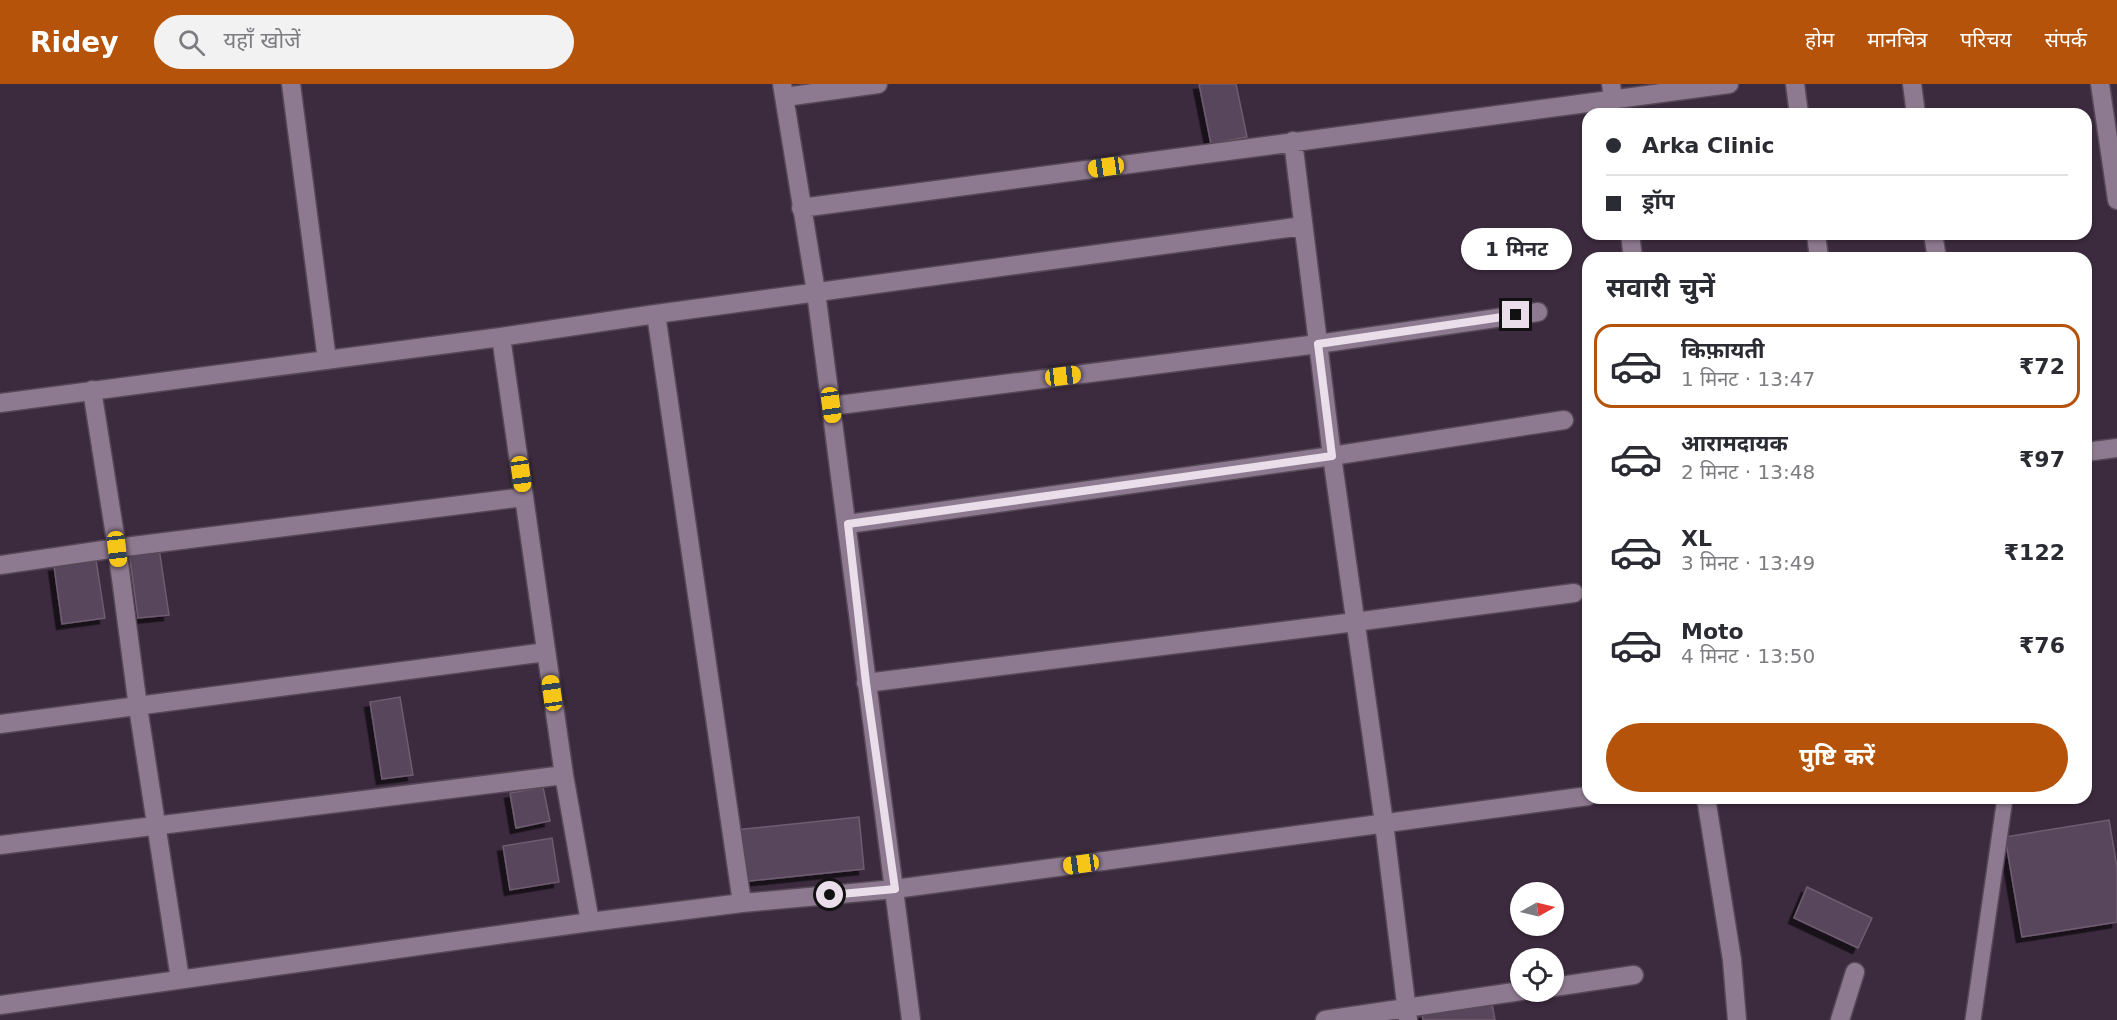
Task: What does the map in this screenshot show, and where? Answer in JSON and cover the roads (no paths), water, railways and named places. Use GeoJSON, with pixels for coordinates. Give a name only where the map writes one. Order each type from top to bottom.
{"type":"FeatureCollection","features":[{"type":"Feature","properties":{"kind":"street"},"geometry":{"type":"LineString","coordinates":[[291,84],[327,360]]}},
{"type":"Feature","properties":{"kind":"street"},"geometry":{"type":"LineString","coordinates":[[878,84],[784,91],[816,292],[848,524],[866,683],[911,1020]]}},
{"type":"Feature","properties":{"kind":"street"},"geometry":{"type":"LineString","coordinates":[[801,208],[1730,84]]}},
{"type":"Feature","properties":{"kind":"street"},"geometry":{"type":"LineString","coordinates":[[1795,84],[1798,108]]}},
{"type":"Feature","properties":{"kind":"street"},"geometry":{"type":"LineString","coordinates":[[1912,84],[1915,108]]}},
{"type":"Feature","properties":{"kind":"street"},"geometry":{"type":"LineString","coordinates":[[2100,84],[2117,200]]}},
{"type":"Feature","properties":{"kind":"street"},"geometry":{"type":"LineString","coordinates":[[1293,141],[1332,456],[1384,823],[1407,1014]]}},
{"type":"Feature","properties":{"kind":"street"},"geometry":{"type":"LineString","coordinates":[[0,403],[501,337],[1304,226]]}},
{"type":"Feature","properties":{"kind":"street"},"geometry":{"type":"LineString","coordinates":[[831,405],[1318,344],[1538,312]]}},
{"type":"Feature","properties":{"kind":"street"},"geometry":{"type":"LineString","coordinates":[[656,314],[742,903]]}},
{"type":"Feature","properties":{"kind":"street"},"geometry":{"type":"LineString","coordinates":[[501,337],[564,775],[590,922]]}},
{"type":"Feature","properties":{"kind":"street"},"geometry":{"type":"LineString","coordinates":[[92,390],[180,979]]}},
{"type":"Feature","properties":{"kind":"street"},"geometry":{"type":"LineString","coordinates":[[848,524],[1332,456],[1564,420]]}},
{"type":"Feature","properties":{"kind":"street"},"geometry":{"type":"LineString","coordinates":[[2092,451],[2117,448]]}},
{"type":"Feature","properties":{"kind":"street"},"geometry":{"type":"LineString","coordinates":[[0,565],[524,496]]}},
{"type":"Feature","properties":{"kind":"street"},"geometry":{"type":"LineString","coordinates":[[866,683],[1355,622],[1574,592]]}},
{"type":"Feature","properties":{"kind":"street"},"geometry":{"type":"LineString","coordinates":[[0,724],[546,652]]}},
{"type":"Feature","properties":{"kind":"street"},"geometry":{"type":"LineString","coordinates":[[0,845],[564,775]]}},
{"type":"Feature","properties":{"kind":"street"},"geometry":{"type":"LineString","coordinates":[[0,1005],[590,922],[742,903],[895,889],[1582,797]]}},
{"type":"Feature","properties":{"kind":"street"},"geometry":{"type":"LineString","coordinates":[[1707,804],[1732,960],[1737,1020]]}},
{"type":"Feature","properties":{"kind":"street"},"geometry":{"type":"LineString","coordinates":[[1840,1020],[1855,972]]}},
{"type":"Feature","properties":{"kind":"street"},"geometry":{"type":"LineString","coordinates":[[1564,986],[1634,975]]}},
{"type":"Feature","properties":{"kind":"street"},"geometry":{"type":"LineString","coordinates":[[1325,1020],[1407,1014],[1510,993]]}},
{"type":"Feature","properties":{"kind":"lane"},"geometry":{"type":"LineString","coordinates":[[1973,1020],[2004,804]]}}]}
